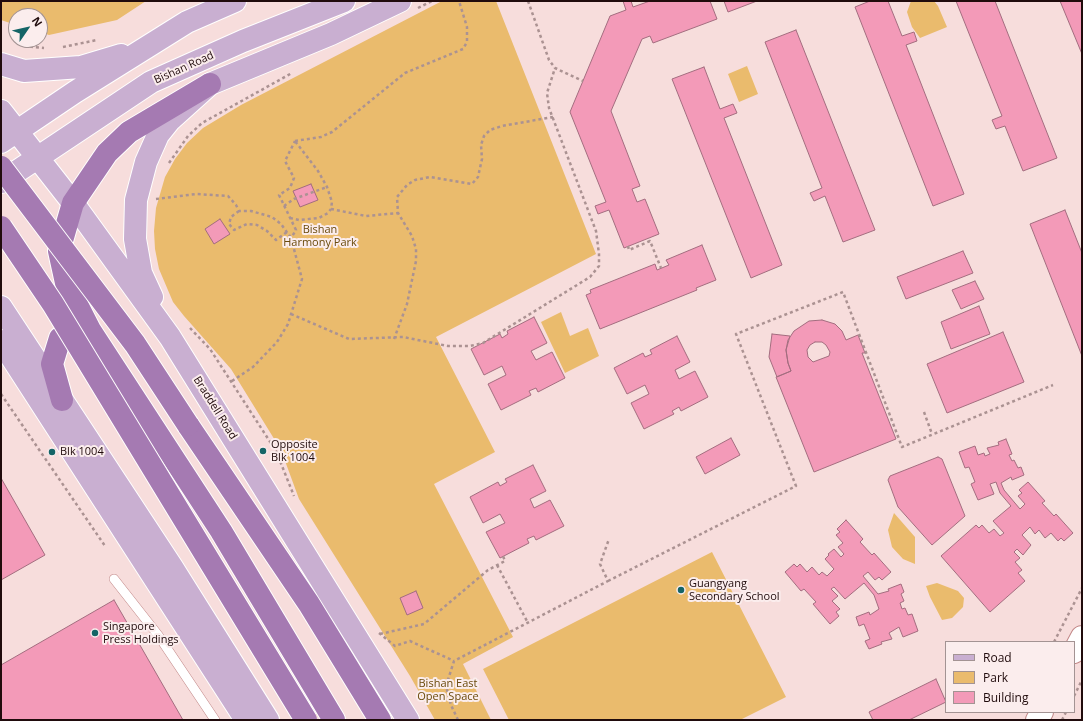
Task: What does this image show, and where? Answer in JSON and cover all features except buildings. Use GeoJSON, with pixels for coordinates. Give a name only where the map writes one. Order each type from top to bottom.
{"type":"FeatureCollection","features":[{"type":"Feature","properties":{"kind":"highway"},"geometry":{"type":"LineString","coordinates":[[210,84],[129,132],[107,153],[73,203],[59,250],[66,283],[90,330],[221,531],[334,720]]}},
{"type":"Feature","properties":{"kind":"highway"},"geometry":{"type":"LineString","coordinates":[[1,167],[135,344],[309,604],[380,720]]}},
{"type":"Feature","properties":{"kind":"highway"},"geometry":{"type":"LineString","coordinates":[[1,227],[53,304],[306,720]]}},
{"type":"Feature","properties":{"kind":"highway"},"geometry":{"type":"LineString","coordinates":[[62,400],[52,364],[60,338],[76,330],[90,330]]}},
{"type":"Feature","properties":{"kind":"highway"},"geometry":{"type":"LineString","coordinates":[[188,425],[362,720]]}},
{"type":"Feature","properties":{"kind":"main road"},"geometry":{"type":"LineString","coordinates":[[1,64],[24,71],[81,67],[127,53],[187,22],[235,1]]}},
{"type":"Feature","properties":{"kind":"main road","name":"Bishan Road"},"geometry":{"type":"LineString","coordinates":[[1,182],[36,157],[151,82],[253,37],[344,1]]}},
{"type":"Feature","properties":{"kind":"main road"},"geometry":{"type":"LineString","coordinates":[[178,330],[141,273],[135,239],[136,200],[146,162],[158,135],[170,120],[210,84],[331,34],[406,6]]}},
{"type":"Feature","properties":{"kind":"main road"},"geometry":{"type":"LineString","coordinates":[[9,136],[75,92],[187,22]]}},
{"type":"Feature","properties":{"kind":"main road","name":"Braddell Road"},"geometry":{"type":"LineString","coordinates":[[1,111],[9,136],[36,157],[178,330],[408,720]]}},
{"type":"Feature","properties":{"kind":"main road"},"geometry":{"type":"LineString","coordinates":[[1,307],[172,567],[268,720]]}},
{"type":"Feature","properties":{"kind":"main road"},"geometry":{"type":"LineString","coordinates":[[1,341],[246,720]]}},
{"type":"Feature","properties":{"kind":"street"},"geometry":{"type":"LineString","coordinates":[[1075,650],[1082,637]]}},
{"type":"Feature","properties":{"kind":"lane"},"geometry":{"type":"LineString","coordinates":[[114,579],[158,635],[215,720]]}},
{"type":"Feature","properties":{"kind":"path"},"geometry":{"type":"LineString","coordinates":[[406,6],[432,1]]}},
{"type":"Feature","properties":{"kind":"path"},"geometry":{"type":"LineString","coordinates":[[295,141],[321,137],[332,132],[404,73],[463,49],[467,42],[467,27],[459,1]]}},
{"type":"Feature","properties":{"kind":"path"},"geometry":{"type":"LineString","coordinates":[[528,1],[554,68],[583,81]]}},
{"type":"Feature","properties":{"kind":"path"},"geometry":{"type":"LineString","coordinates":[[59,48],[101,39]]}},
{"type":"Feature","properties":{"kind":"path"},"geometry":{"type":"LineString","coordinates":[[291,314],[349,339],[403,338],[448,346],[470,346],[483,343],[590,277],[599,266],[596,231],[549,108],[547,93],[554,68]]}},
{"type":"Feature","properties":{"kind":"path"},"geometry":{"type":"LineString","coordinates":[[166,167],[177,149],[188,136],[202,124],[296,71]]}},
{"type":"Feature","properties":{"kind":"path"},"geometry":{"type":"LineString","coordinates":[[394,339],[407,304],[416,261],[416,249],[412,236],[398,213],[397,197],[407,185],[415,180],[430,177],[467,185],[476,181],[482,159],[481,145],[484,136],[490,130],[502,126],[553,117]]}},
{"type":"Feature","properties":{"kind":"path"},"geometry":{"type":"LineString","coordinates":[[289,218],[299,220],[319,218],[328,213],[331,209],[331,196],[327,187],[295,141]]}},
{"type":"Feature","properties":{"kind":"path"},"geometry":{"type":"LineString","coordinates":[[291,238],[296,230],[279,195],[290,188],[294,178],[285,161],[295,141]]}},
{"type":"Feature","properties":{"kind":"path"},"geometry":{"type":"LineString","coordinates":[[284,206],[294,200],[327,187]]}},
{"type":"Feature","properties":{"kind":"path"},"geometry":{"type":"LineString","coordinates":[[156,193],[154,200],[196,194],[228,196],[239,211]]}},
{"type":"Feature","properties":{"kind":"path"},"geometry":{"type":"LineString","coordinates":[[331,209],[366,216],[398,213]]}},
{"type":"Feature","properties":{"kind":"path"},"geometry":{"type":"LineString","coordinates":[[232,381],[253,367],[278,342],[288,324],[302,279],[291,238],[287,232],[272,217],[252,211],[239,211],[231,217],[229,224],[234,230],[247,224],[257,225],[268,232],[276,240],[287,232]]}},
{"type":"Feature","properties":{"kind":"path"},"geometry":{"type":"LineString","coordinates":[[628,246],[629,250],[650,241],[661,268]]}},
{"type":"Feature","properties":{"kind":"path"},"geometry":{"type":"LineString","coordinates":[[458,720],[451,705],[446,686],[454,661],[796,486],[736,334],[843,292],[902,447],[1053,385]]}},
{"type":"Feature","properties":{"kind":"path"},"geometry":{"type":"LineString","coordinates":[[178,330],[210,349],[276,451],[294,497]]}},
{"type":"Feature","properties":{"kind":"path"},"geometry":{"type":"LineString","coordinates":[[1,394],[105,546]]}},
{"type":"Feature","properties":{"kind":"path"},"geometry":{"type":"LineString","coordinates":[[924,412],[932,434]]}},
{"type":"Feature","properties":{"kind":"path"},"geometry":{"type":"LineString","coordinates":[[608,581],[600,564],[609,539]]}},
{"type":"Feature","properties":{"kind":"path"},"geometry":{"type":"LineString","coordinates":[[380,634],[424,624],[488,570],[505,561],[503,556]]}},
{"type":"Feature","properties":{"kind":"path"},"geometry":{"type":"LineString","coordinates":[[497,565],[528,623]]}},
{"type":"Feature","properties":{"kind":"path"},"geometry":{"type":"LineString","coordinates":[[1055,641],[1082,588]]}},
{"type":"Feature","properties":{"kind":"path"},"geometry":{"type":"LineString","coordinates":[[376,628],[380,634],[395,646],[410,641],[454,661]]}},
{"type":"Feature","properties":{"kind":"path"},"geometry":{"type":"LineString","coordinates":[[1075,694],[1082,680]]}},
{"type":"Feature","properties":{"kind":"green space"},"geometry":{"type":"Polygon","coordinates":[[[1,1],[146,1],[117,20],[49,35],[48,8],[8,8],[8,22],[1,20],[1,1]]]}},
{"type":"Feature","properties":{"kind":"green space","name":"Bishan Harmony Park"},"geometry":{"type":"Polygon","coordinates":[[[442,1],[496,1],[596,254],[436,337],[495,452],[434,484],[513,637],[463,664],[491,720],[435,720],[410,676],[299,499],[281,450],[231,369],[173,302],[159,269],[155,249],[154,231],[156,208],[165,177],[175,159],[187,143],[203,128],[241,105],[442,1]]]}},
{"type":"Feature","properties":{"kind":"green space"},"geometry":{"type":"Polygon","coordinates":[[[911,1],[934,1],[938,6],[947,27],[920,38],[912,27],[907,12],[911,1]]]}},
{"type":"Feature","properties":{"kind":"green space"},"geometry":{"type":"Polygon","coordinates":[[[747,66],[758,94],[739,102],[728,74],[747,66]]]}},
{"type":"Feature","properties":{"kind":"green space"},"geometry":{"type":"Polygon","coordinates":[[[561,312],[570,336],[588,328],[599,356],[565,373],[541,322],[561,312]]]}},
{"type":"Feature","properties":{"kind":"green space"},"geometry":{"type":"Polygon","coordinates":[[[894,513],[915,537],[915,564],[903,559],[892,547],[888,530],[894,513]]]}},
{"type":"Feature","properties":{"kind":"green space","name":"Guangyang Secondary School"},"geometry":{"type":"Polygon","coordinates":[[[712,552],[786,697],[740,720],[509,720],[483,669],[712,552]]]}},
{"type":"Feature","properties":{"kind":"green space"},"geometry":{"type":"Polygon","coordinates":[[[937,583],[958,591],[964,598],[963,607],[952,618],[942,620],[930,597],[926,586],[937,583]]]}},
{"type":"Feature","properties":{"kind":"place","name":"Opposite Blk 1004"},"geometry":{"type":"Point","coordinates":[263,451]}},
{"type":"Feature","properties":{"kind":"place","name":"Blk 1004"},"geometry":{"type":"Point","coordinates":[52,452]}},
{"type":"Feature","properties":{"kind":"place","name":"Guangyang Secondary School"},"geometry":{"type":"Point","coordinates":[681,590]}},
{"type":"Feature","properties":{"kind":"place","name":"Singapore Press Holdings"},"geometry":{"type":"Point","coordinates":[95,633]}},
{"type":"Feature","properties":{"kind":"park label","name":"Bishan East Open Space"},"geometry":{"type":"Point","coordinates":[448,690]}}]}
